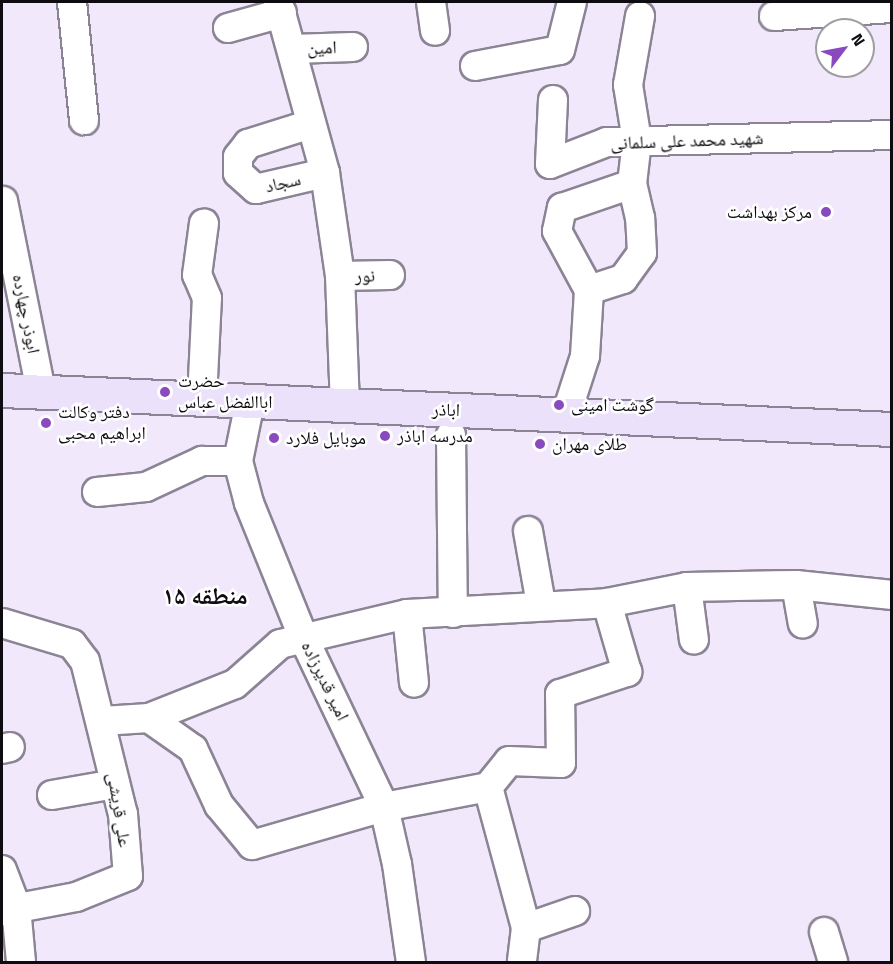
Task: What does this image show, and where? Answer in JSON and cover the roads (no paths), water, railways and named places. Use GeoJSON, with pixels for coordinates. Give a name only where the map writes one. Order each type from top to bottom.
{"type":"FeatureCollection","features":[{"type":"Feature","properties":{"kind":"main road","name":"اباذر"},"geometry":{"type":"LineString","coordinates":[[3,387],[40,392],[250,402],[891,429]]}},
{"type":"Feature","properties":{"kind":"street"},"geometry":{"type":"LineString","coordinates":[[72,2],[84,120]]}},
{"type":"Feature","properties":{"kind":"street"},"geometry":{"type":"LineString","coordinates":[[430,2],[435,31]]}},
{"type":"Feature","properties":{"kind":"street"},"geometry":{"type":"LineString","coordinates":[[475,66],[560,50],[572,2]]}},
{"type":"Feature","properties":{"kind":"street"},"geometry":{"type":"LineString","coordinates":[[228,28],[280,7],[326,173],[340,276],[345,406]]}},
{"type":"Feature","properties":{"kind":"street"},"geometry":{"type":"LineString","coordinates":[[774,16],[802,8],[891,8]]}},
{"type":"Feature","properties":{"kind":"street"},"geometry":{"type":"LineString","coordinates":[[589,290],[622,279],[642,253],[640,218],[632,184],[637,141],[628,85],[640,16]]}},
{"type":"Feature","properties":{"kind":"street","name":"امین"},"geometry":{"type":"LineString","coordinates":[[292,49],[353,47]]}},
{"type":"Feature","properties":{"kind":"street","name":"شهید محمد علی سلمانی"},"geometry":{"type":"LineString","coordinates":[[553,100],[550,164],[607,142],[891,135]]}},
{"type":"Feature","properties":{"kind":"street","name":"سجاد"},"geometry":{"type":"LineString","coordinates":[[311,124],[248,144],[238,157],[238,173],[256,189],[326,173]]}},
{"type":"Feature","properties":{"kind":"street"},"geometry":{"type":"LineString","coordinates":[[566,415],[585,356],[589,290],[557,231],[562,208],[632,184]]}},
{"type":"Feature","properties":{"kind":"street","name":"ابوذر چهارده"},"geometry":{"type":"LineString","coordinates":[[3,201],[40,392]]}},
{"type":"Feature","properties":{"kind":"street"},"geometry":{"type":"LineString","coordinates":[[202,399],[207,298],[197,275],[204,223]]}},
{"type":"Feature","properties":{"kind":"street","name":"نور"},"geometry":{"type":"LineString","coordinates":[[340,276],[390,275]]}},
{"type":"Feature","properties":{"kind":"street","name":"امیر قدیرزاده"},"geometry":{"type":"LineString","coordinates":[[250,402],[238,461],[249,503],[304,639],[384,807],[397,864],[411,963]]}},
{"type":"Feature","properties":{"kind":"street"},"geometry":{"type":"LineString","coordinates":[[451,435],[453,613]]}},
{"type":"Feature","properties":{"kind":"street"},"geometry":{"type":"LineString","coordinates":[[97,492],[146,487],[202,461],[238,461]]}},
{"type":"Feature","properties":{"kind":"street"},"geometry":{"type":"LineString","coordinates":[[528,531],[541,604]]}},
{"type":"Feature","properties":{"kind":"street"},"geometry":{"type":"LineString","coordinates":[[796,585],[803,624]]}},
{"type":"Feature","properties":{"kind":"street"},"geometry":{"type":"LineString","coordinates":[[102,721],[149,718],[235,684],[280,644],[407,614],[453,613],[541,604],[607,603],[687,587],[796,585],[891,594]]}},
{"type":"Feature","properties":{"kind":"street"},"geometry":{"type":"LineString","coordinates":[[687,587],[694,640]]}},
{"type":"Feature","properties":{"kind":"street"},"geometry":{"type":"LineString","coordinates":[[149,718],[193,749],[219,805],[252,845],[384,807],[488,787],[509,761],[561,763],[560,694],[627,672],[607,603]]}},
{"type":"Feature","properties":{"kind":"street"},"geometry":{"type":"LineString","coordinates":[[407,614],[414,683]]}},
{"type":"Feature","properties":{"kind":"street","name":"علی قریشی"},"geometry":{"type":"LineString","coordinates":[[2,623],[72,644],[85,660],[102,721],[123,814],[128,876],[76,897],[9,909]]}},
{"type":"Feature","properties":{"kind":"street"},"geometry":{"type":"LineString","coordinates":[[52,795],[115,784]]}},
{"type":"Feature","properties":{"kind":"street"},"geometry":{"type":"LineString","coordinates":[[488,787],[526,928],[522,963]]}},
{"type":"Feature","properties":{"kind":"street"},"geometry":{"type":"LineString","coordinates":[[2,870],[21,963]]}},
{"type":"Feature","properties":{"kind":"street"},"geometry":{"type":"LineString","coordinates":[[526,928],[575,911]]}},
{"type":"Feature","properties":{"kind":"street"},"geometry":{"type":"LineString","coordinates":[[824,932],[833,963]]}},
{"type":"Feature","properties":{"kind":"place","name":"مرکز بهداشت"},"geometry":{"type":"Point","coordinates":[826,212]}},
{"type":"Feature","properties":{"kind":"place","name":"حضرت اباالفضل عباس"},"geometry":{"type":"Point","coordinates":[165,392]}},
{"type":"Feature","properties":{"kind":"place","name":"گوشت امینی"},"geometry":{"type":"Point","coordinates":[559,405]}},
{"type":"Feature","properties":{"kind":"place","name":"دفتر وکالت ابراهیم محبی"},"geometry":{"type":"Point","coordinates":[46,423]}},
{"type":"Feature","properties":{"kind":"place","name":"مدرسه اباذر"},"geometry":{"type":"Point","coordinates":[385,436]}},
{"type":"Feature","properties":{"kind":"place","name":"موبایل فلارد"},"geometry":{"type":"Point","coordinates":[274,438]}},
{"type":"Feature","properties":{"kind":"place","name":"طلای مهران"},"geometry":{"type":"Point","coordinates":[540,444]}},
{"type":"Feature","properties":{"kind":"district","name":"منطقه ۱۵"},"geometry":{"type":"Point","coordinates":[205,596]}}]}
